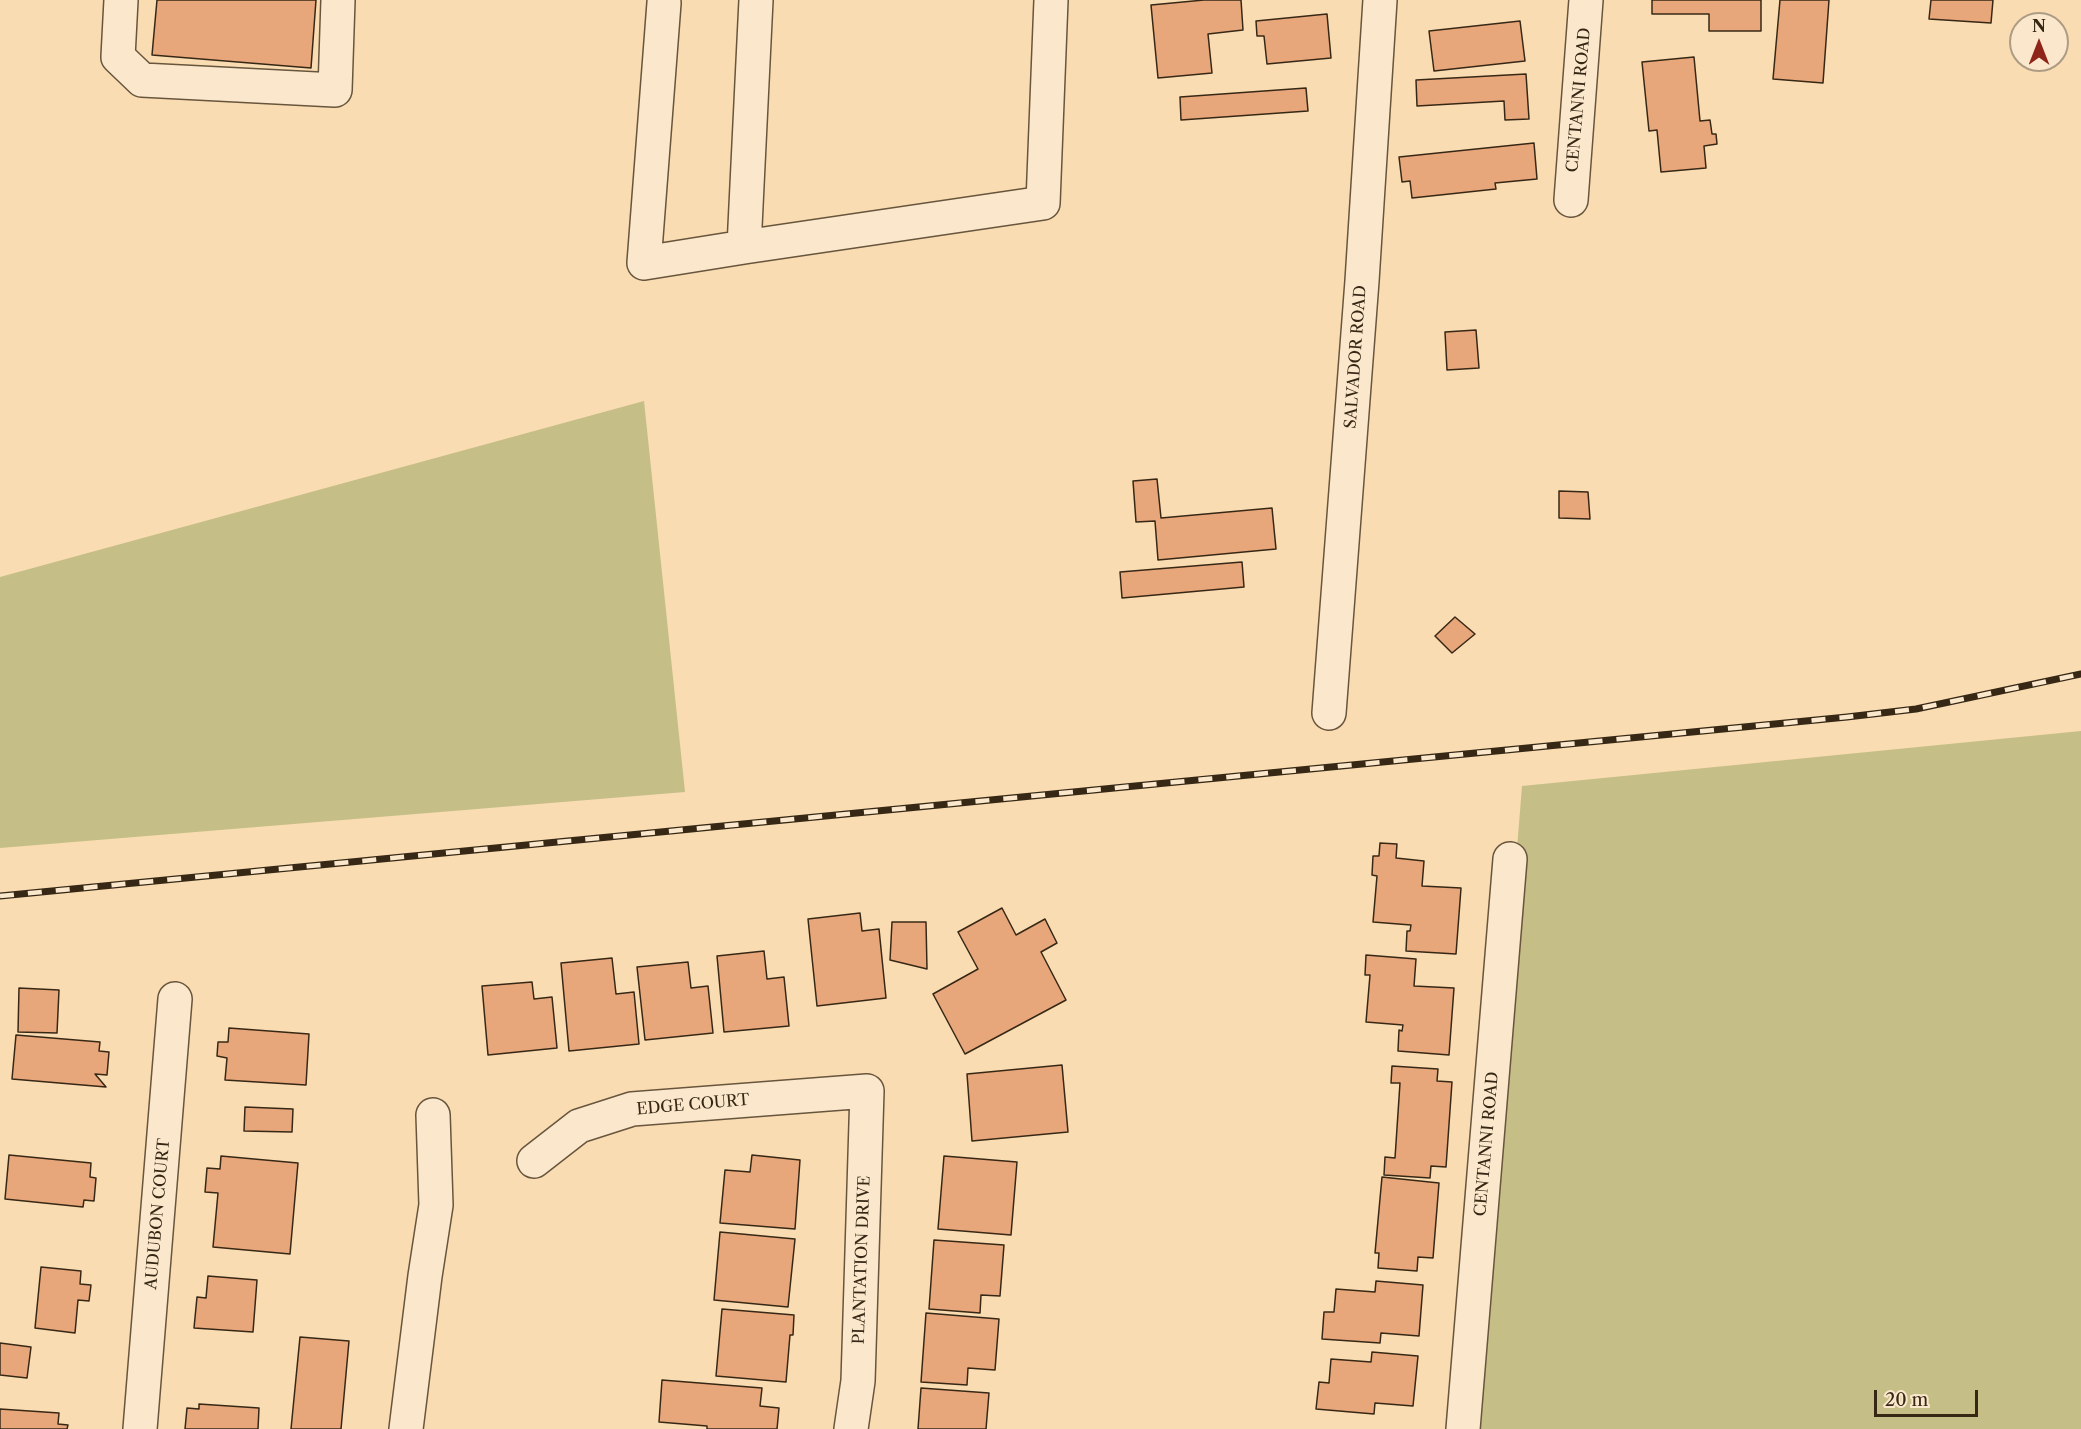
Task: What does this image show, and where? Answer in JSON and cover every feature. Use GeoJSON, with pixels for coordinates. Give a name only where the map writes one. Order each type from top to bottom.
{"type":"FeatureCollection","features":[{"type":"Feature","properties":{"kind":"street"},"geometry":{"type":"LineString","coordinates":[[121,0],[118,57],[142,80],[334,90],[338,0]]}},
{"type":"Feature","properties":{"kind":"street"},"geometry":{"type":"LineString","coordinates":[[744,247],[756,0]]}},
{"type":"Feature","properties":{"kind":"street"},"geometry":{"type":"LineString","coordinates":[[664,3],[644,263],[1042,203],[1051,0]]}},
{"type":"Feature","properties":{"kind":"street","name":"SALVADOR ROAD"},"geometry":{"type":"LineString","coordinates":[[1329,713],[1362,281],[1380,0]]}},
{"type":"Feature","properties":{"kind":"street","name":"CENTANNI ROAD"},"geometry":{"type":"LineString","coordinates":[[1570,200],[1587,0]]}},
{"type":"Feature","properties":{"kind":"street","name":"CENTANNI ROAD"},"geometry":{"type":"LineString","coordinates":[[1463,1429],[1510,859]]}},
{"type":"Feature","properties":{"kind":"street","name":"AUDUBON COURT"},"geometry":{"type":"LineString","coordinates":[[140,1429],[175,999]]}},
{"type":"Feature","properties":{"kind":"street","name":"EDGE COURT"},"geometry":{"type":"LineString","coordinates":[[534,1161],[579,1126],[632,1109],[867,1091]]}},
{"type":"Feature","properties":{"kind":"street","name":"PLANTATION DRIVE"},"geometry":{"type":"LineString","coordinates":[[851,1429],[858,1381],[867,1091]]}},
{"type":"Feature","properties":{"kind":"street"},"geometry":{"type":"LineString","coordinates":[[406,1429],[436,1205],[433,1115]]}},
{"type":"Feature","properties":{"kind":"shaded area"},"geometry":{"type":"Polygon","coordinates":[[[644,401],[685,792],[0,848],[0,577],[644,401]]]}},
{"type":"Feature","properties":{"kind":"shaded area"},"geometry":{"type":"Polygon","coordinates":[[[2081,731],[2081,1429],[1471,1429],[1522,786],[2081,731]]]}},
{"type":"Feature","properties":{"kind":"building"},"geometry":{"type":"Polygon","coordinates":[[[157,0],[316,0],[311,68],[152,55],[157,0]]]}},
{"type":"Feature","properties":{"kind":"building"},"geometry":{"type":"Polygon","coordinates":[[[1204,0],[1241,0],[1243,30],[1208,34],[1212,73],[1158,78],[1151,5],[1204,0]]]}},
{"type":"Feature","properties":{"kind":"building"},"geometry":{"type":"Polygon","coordinates":[[[1652,0],[1761,0],[1761,31],[1709,31],[1709,14],[1652,14],[1652,0]]]}},
{"type":"Feature","properties":{"kind":"building"},"geometry":{"type":"Polygon","coordinates":[[[1780,0],[1829,0],[1823,83],[1773,79],[1780,0]]]}},
{"type":"Feature","properties":{"kind":"building"},"geometry":{"type":"Polygon","coordinates":[[[1931,0],[1993,0],[1991,23],[1929,19],[1931,0]]]}},
{"type":"Feature","properties":{"kind":"building"},"geometry":{"type":"Polygon","coordinates":[[[1327,14],[1331,58],[1267,64],[1264,36],[1257,36],[1256,21],[1327,14]]]}},
{"type":"Feature","properties":{"kind":"building"},"geometry":{"type":"Polygon","coordinates":[[[1520,21],[1525,61],[1434,71],[1429,31],[1520,21]]]}},
{"type":"Feature","properties":{"kind":"building"},"geometry":{"type":"Polygon","coordinates":[[[1694,57],[1700,121],[1710,120],[1712,134],[1716,134],[1717,144],[1704,146],[1706,168],[1661,172],[1657,130],[1649,131],[1642,62],[1694,57]]]}},
{"type":"Feature","properties":{"kind":"building"},"geometry":{"type":"Polygon","coordinates":[[[1526,74],[1529,119],[1505,120],[1504,101],[1417,106],[1416,80],[1526,74]]]}},
{"type":"Feature","properties":{"kind":"building"},"geometry":{"type":"Polygon","coordinates":[[[1306,88],[1308,111],[1181,120],[1180,97],[1306,88]]]}},
{"type":"Feature","properties":{"kind":"building"},"geometry":{"type":"Polygon","coordinates":[[[1534,143],[1537,179],[1495,183],[1496,189],[1412,198],[1410,181],[1402,182],[1399,157],[1534,143]]]}},
{"type":"Feature","properties":{"kind":"building"},"geometry":{"type":"Polygon","coordinates":[[[1476,330],[1479,368],[1447,370],[1445,332],[1476,330]]]}},
{"type":"Feature","properties":{"kind":"building"},"geometry":{"type":"Polygon","coordinates":[[[1157,479],[1161,518],[1272,508],[1276,549],[1158,560],[1155,521],[1136,522],[1133,481],[1157,479]]]}},
{"type":"Feature","properties":{"kind":"building"},"geometry":{"type":"Polygon","coordinates":[[[1559,491],[1588,492],[1590,519],[1559,518],[1559,491]]]}},
{"type":"Feature","properties":{"kind":"building"},"geometry":{"type":"Polygon","coordinates":[[[1242,562],[1244,587],[1122,598],[1120,572],[1242,562]]]}},
{"type":"Feature","properties":{"kind":"building"},"geometry":{"type":"Polygon","coordinates":[[[1455,617],[1475,634],[1452,653],[1435,636],[1455,617]]]}},
{"type":"Feature","properties":{"kind":"building"},"geometry":{"type":"Polygon","coordinates":[[[1380,843],[1397,844],[1396,858],[1424,861],[1422,886],[1461,888],[1456,954],[1406,951],[1407,931],[1410,931],[1411,925],[1373,922],[1377,876],[1372,875],[1373,856],[1379,856],[1380,843]]]}},
{"type":"Feature","properties":{"kind":"building"},"geometry":{"type":"Polygon","coordinates":[[[1002,908],[1016,935],[1045,919],[1057,943],[1041,952],[1066,1000],[965,1054],[933,994],[978,969],[958,932],[1002,908]]]}},
{"type":"Feature","properties":{"kind":"building"},"geometry":{"type":"Polygon","coordinates":[[[860,913],[862,931],[879,929],[886,998],[817,1006],[808,919],[860,913]]]}},
{"type":"Feature","properties":{"kind":"building"},"geometry":{"type":"Polygon","coordinates":[[[892,922],[926,922],[927,969],[890,960],[892,922]]]}},
{"type":"Feature","properties":{"kind":"building"},"geometry":{"type":"Polygon","coordinates":[[[764,951],[767,979],[784,977],[789,1026],[724,1032],[717,956],[764,951]]]}},
{"type":"Feature","properties":{"kind":"building"},"geometry":{"type":"Polygon","coordinates":[[[1366,955],[1416,959],[1414,986],[1454,988],[1449,1055],[1398,1051],[1399,1030],[1402,1031],[1403,1025],[1366,1022],[1370,975],[1365,975],[1366,955]]]}},
{"type":"Feature","properties":{"kind":"building"},"geometry":{"type":"Polygon","coordinates":[[[612,958],[616,994],[634,992],[639,1044],[569,1051],[561,963],[612,958]]]}},
{"type":"Feature","properties":{"kind":"building"},"geometry":{"type":"Polygon","coordinates":[[[688,962],[691,988],[708,986],[713,1033],[645,1040],[637,967],[688,962]]]}},
{"type":"Feature","properties":{"kind":"building"},"geometry":{"type":"Polygon","coordinates":[[[532,982],[534,999],[552,997],[557,1048],[488,1055],[482,986],[532,982]]]}},
{"type":"Feature","properties":{"kind":"building"},"geometry":{"type":"Polygon","coordinates":[[[19,988],[59,990],[57,1033],[18,1032],[19,988]]]}},
{"type":"Feature","properties":{"kind":"building"},"geometry":{"type":"Polygon","coordinates":[[[229,1028],[309,1034],[306,1085],[225,1080],[227,1058],[217,1056],[218,1042],[228,1042],[229,1028]]]}},
{"type":"Feature","properties":{"kind":"building"},"geometry":{"type":"Polygon","coordinates":[[[16,1035],[100,1042],[99,1051],[109,1052],[107,1075],[95,1074],[106,1087],[12,1079],[16,1035]]]}},
{"type":"Feature","properties":{"kind":"building"},"geometry":{"type":"Polygon","coordinates":[[[1062,1065],[1068,1132],[972,1141],[967,1074],[1062,1065]]]}},
{"type":"Feature","properties":{"kind":"building"},"geometry":{"type":"Polygon","coordinates":[[[1392,1066],[1438,1069],[1437,1081],[1452,1082],[1446,1167],[1431,1166],[1430,1178],[1384,1175],[1385,1157],[1395,1158],[1400,1083],[1391,1083],[1392,1066]]]}},
{"type":"Feature","properties":{"kind":"building"},"geometry":{"type":"Polygon","coordinates":[[[245,1107],[293,1109],[292,1132],[244,1131],[245,1107]]]}},
{"type":"Feature","properties":{"kind":"building"},"geometry":{"type":"Polygon","coordinates":[[[9,1155],[91,1163],[90,1177],[96,1178],[94,1201],[84,1200],[83,1207],[5,1199],[9,1155]]]}},
{"type":"Feature","properties":{"kind":"building"},"geometry":{"type":"Polygon","coordinates":[[[752,1155],[800,1160],[795,1229],[720,1223],[725,1170],[750,1172],[752,1155]]]}},
{"type":"Feature","properties":{"kind":"building"},"geometry":{"type":"Polygon","coordinates":[[[221,1156],[298,1163],[290,1254],[213,1247],[218,1193],[205,1192],[207,1168],[220,1169],[221,1156]]]}},
{"type":"Feature","properties":{"kind":"building"},"geometry":{"type":"Polygon","coordinates":[[[944,1156],[1017,1162],[1011,1235],[938,1229],[944,1156]]]}},
{"type":"Feature","properties":{"kind":"building"},"geometry":{"type":"Polygon","coordinates":[[[1382,1177],[1439,1183],[1433,1258],[1418,1257],[1417,1271],[1378,1268],[1379,1253],[1375,1253],[1382,1177]]]}},
{"type":"Feature","properties":{"kind":"building"},"geometry":{"type":"Polygon","coordinates":[[[720,1232],[795,1239],[788,1307],[714,1300],[720,1232]]]}},
{"type":"Feature","properties":{"kind":"building"},"geometry":{"type":"Polygon","coordinates":[[[934,1240],[1004,1245],[1000,1296],[981,1295],[980,1313],[929,1309],[934,1240]]]}},
{"type":"Feature","properties":{"kind":"building"},"geometry":{"type":"Polygon","coordinates":[[[41,1267],[81,1271],[80,1284],[91,1285],[89,1301],[78,1300],[75,1333],[35,1328],[41,1267]]]}},
{"type":"Feature","properties":{"kind":"building"},"geometry":{"type":"Polygon","coordinates":[[[208,1276],[257,1280],[253,1332],[194,1328],[197,1297],[206,1298],[208,1276]]]}},
{"type":"Feature","properties":{"kind":"building"},"geometry":{"type":"Polygon","coordinates":[[[1376,1281],[1423,1285],[1419,1336],[1381,1333],[1380,1343],[1322,1339],[1324,1312],[1334,1312],[1336,1289],[1375,1292],[1376,1281]]]}},
{"type":"Feature","properties":{"kind":"building"},"geometry":{"type":"Polygon","coordinates":[[[722,1309],[794,1315],[786,1382],[716,1376],[722,1309]]]}},
{"type":"Feature","properties":{"kind":"building"},"geometry":{"type":"Polygon","coordinates":[[[926,1313],[999,1319],[995,1370],[968,1368],[967,1385],[921,1382],[926,1313]]]}},
{"type":"Feature","properties":{"kind":"building"},"geometry":{"type":"Polygon","coordinates":[[[300,1337],[349,1341],[341,1429],[291,1429],[300,1337]]]}},
{"type":"Feature","properties":{"kind":"building"},"geometry":{"type":"Polygon","coordinates":[[[0,1343],[31,1347],[27,1378],[0,1375],[0,1343]]]}},
{"type":"Feature","properties":{"kind":"building"},"geometry":{"type":"Polygon","coordinates":[[[1372,1352],[1418,1356],[1413,1406],[1375,1403],[1374,1414],[1316,1409],[1319,1382],[1329,1383],[1331,1359],[1371,1362],[1372,1352]]]}},
{"type":"Feature","properties":{"kind":"building"},"geometry":{"type":"Polygon","coordinates":[[[662,1380],[762,1388],[760,1406],[779,1408],[777,1429],[707,1429],[707,1426],[659,1422],[662,1380]]]}},
{"type":"Feature","properties":{"kind":"building"},"geometry":{"type":"Polygon","coordinates":[[[921,1388],[989,1393],[986,1429],[918,1429],[921,1388]]]}},
{"type":"Feature","properties":{"kind":"building"},"geometry":{"type":"Polygon","coordinates":[[[199,1404],[259,1408],[258,1429],[185,1429],[187,1408],[199,1409],[199,1404]]]}},
{"type":"Feature","properties":{"kind":"building"},"geometry":{"type":"Polygon","coordinates":[[[0,1409],[59,1413],[58,1424],[68,1425],[67,1429],[0,1429],[0,1409]]]}},
{"type":"Feature","properties":{"kind":"railway"},"geometry":{"type":"LineString","coordinates":[[0,896],[1847,717],[1916,709],[2081,674]]}}]}
